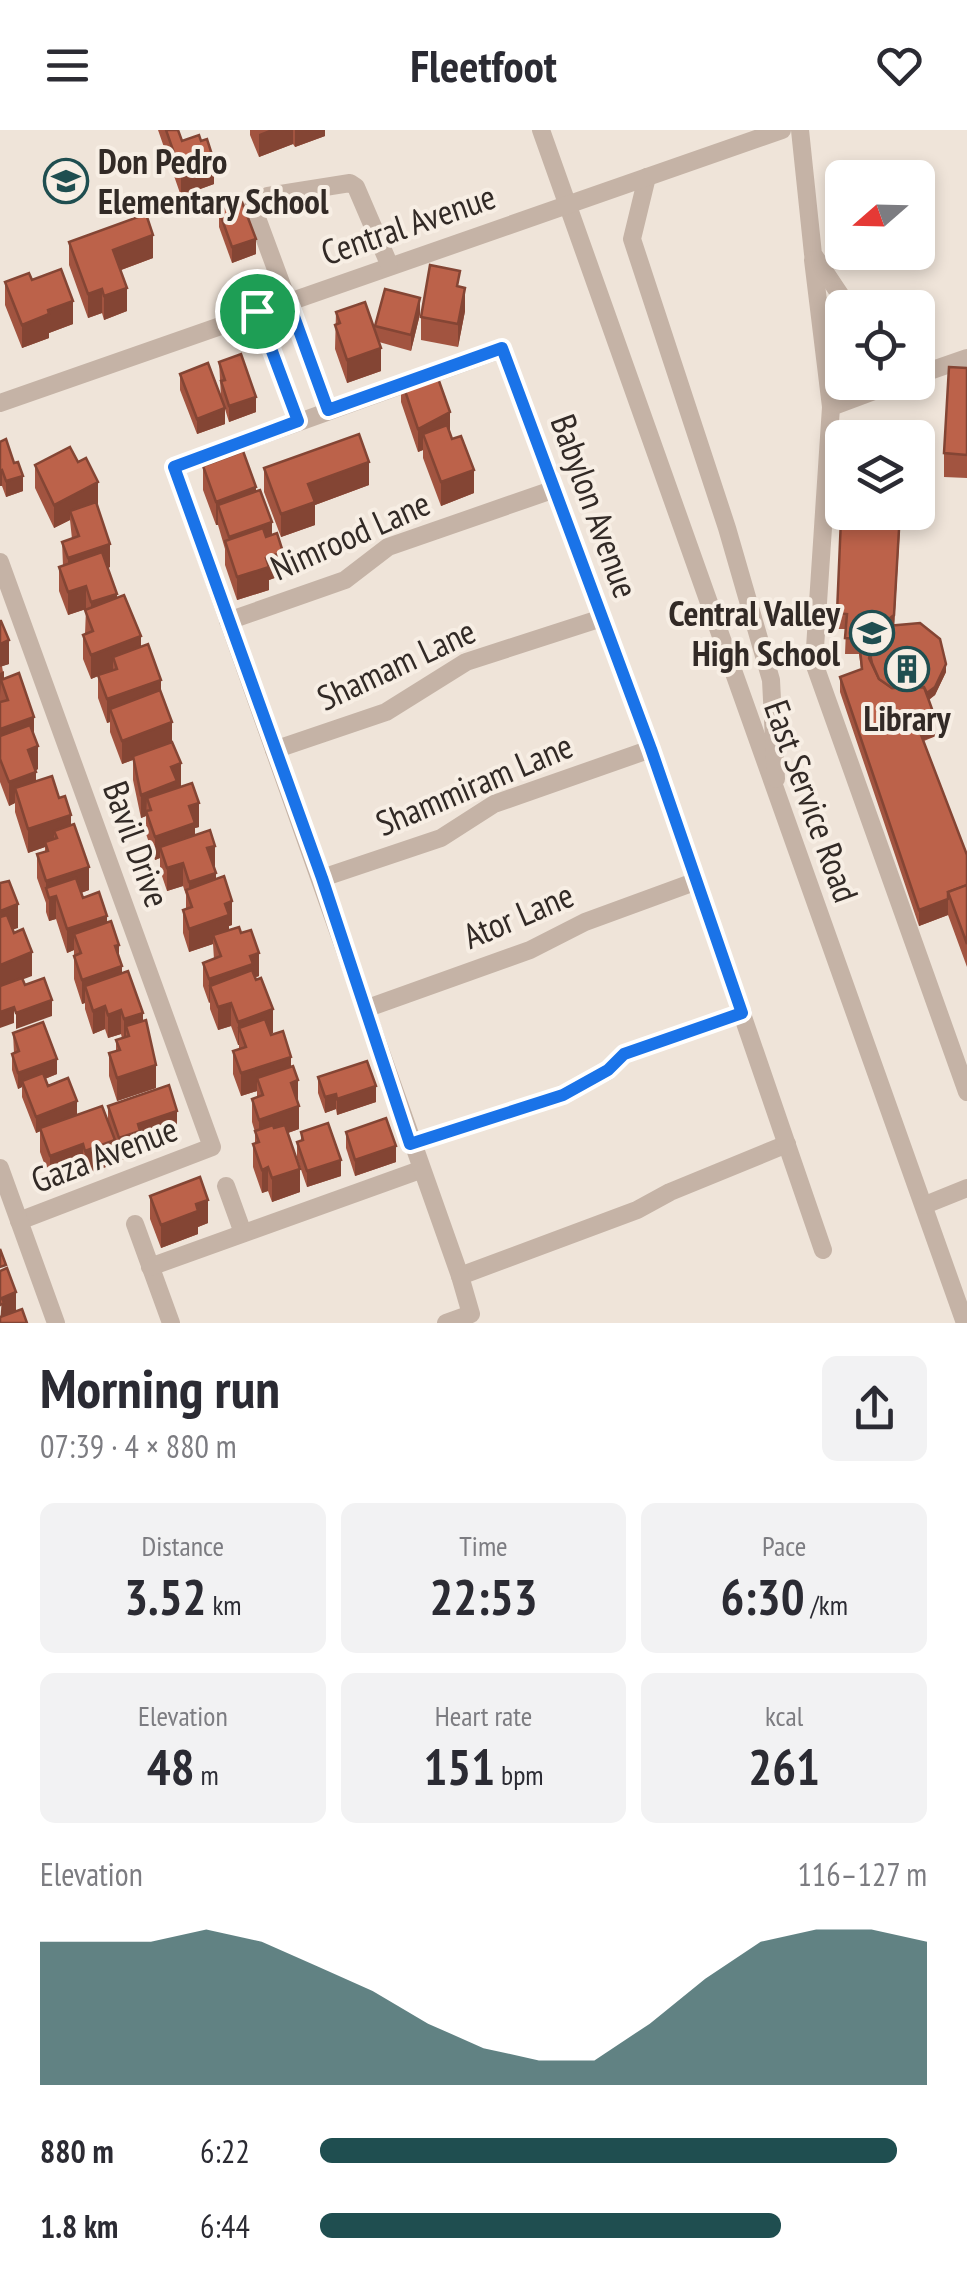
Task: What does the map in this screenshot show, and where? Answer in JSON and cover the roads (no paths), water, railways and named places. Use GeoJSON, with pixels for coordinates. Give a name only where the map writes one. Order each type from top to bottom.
{"type":"FeatureCollection","features":[{"type":"Feature","properties":{"kind":"street","name":"East Service Road"},"geometry":{"type":"LineString","coordinates":[[541,130],[966,1323]]}},
{"type":"Feature","properties":{"kind":"street","name":"Central Avenue"},"geometry":{"type":"LineString","coordinates":[[0,403],[389,264],[782,130]]}},
{"type":"Feature","properties":{"kind":"street"},"geometry":{"type":"LineString","coordinates":[[800,130],[831,406],[814,663],[967,1092]]}},
{"type":"Feature","properties":{"kind":"street"},"geometry":{"type":"LineString","coordinates":[[647,176],[632,238],[727,528],[770,680],[777,800]]}},
{"type":"Feature","properties":{"kind":"street"},"geometry":{"type":"LineString","coordinates":[[328,410],[253,207],[268,196],[350,182],[389,264]]}},
{"type":"Feature","properties":{"kind":"street"},"geometry":{"type":"LineString","coordinates":[[812,254],[837,290]]}},
{"type":"Feature","properties":{"kind":"street"},"geometry":{"type":"LineString","coordinates":[[257,311],[298,421]]}},
{"type":"Feature","properties":{"kind":"street","name":"Babylon Avenue"},"geometry":{"type":"LineString","coordinates":[[446,1323],[471,1314],[460,1276],[410,1144],[322,878],[174,467],[502,348],[651,749],[824,1250]]}},
{"type":"Feature","properties":{"kind":"street"},"geometry":{"type":"LineString","coordinates":[[935,369],[967,358]]}},
{"type":"Feature","properties":{"kind":"street"},"geometry":{"type":"LineString","coordinates":[[831,406],[848,400]]}},
{"type":"Feature","properties":{"kind":"street","name":"Nimrood Lane"},"geometry":{"type":"LineString","coordinates":[[228,621],[345,580],[388,547],[555,489]]}},
{"type":"Feature","properties":{"kind":"street","name":"Bavil Drive"},"geometry":{"type":"LineString","coordinates":[[0,562],[212,1147]]}},
{"type":"Feature","properties":{"kind":"street","name":"Shamam Lane"},"geometry":{"type":"LineString","coordinates":[[274,750],[386,712],[466,662],[602,618]]}},
{"type":"Feature","properties":{"kind":"street","name":"Shammiram Lane"},"geometry":{"type":"LineString","coordinates":[[322,878],[441,838],[494,804],[651,749]]}},
{"type":"Feature","properties":{"kind":"street","name":"Ator Lane"},"geometry":{"type":"LineString","coordinates":[[365,1010],[530,950],[585,922],[697,881]]}},
{"type":"Feature","properties":{"kind":"street"},"geometry":{"type":"LineString","coordinates":[[410,1144],[563,1095],[608,1070],[624,1054],[742,1013]]}},
{"type":"Feature","properties":{"kind":"street"},"geometry":{"type":"LineString","coordinates":[[460,1276],[636,1210],[787,1144]]}},
{"type":"Feature","properties":{"kind":"street","name":"Gaza Avenue"},"geometry":{"type":"LineString","coordinates":[[19,1222],[212,1147]]}},
{"type":"Feature","properties":{"kind":"street"},"geometry":{"type":"LineString","coordinates":[[0,1168],[56,1323]]}},
{"type":"Feature","properties":{"kind":"street"},"geometry":{"type":"LineString","coordinates":[[150,1267],[420,1170]]}},
{"type":"Feature","properties":{"kind":"street"},"geometry":{"type":"LineString","coordinates":[[226,1186],[244,1234]]}},
{"type":"Feature","properties":{"kind":"street"},"geometry":{"type":"LineString","coordinates":[[925,1205],[967,1188]]}},
{"type":"Feature","properties":{"kind":"street"},"geometry":{"type":"LineString","coordinates":[[135,1224],[171,1323]]}},
{"type":"Feature","properties":{"kind":"place","name":"Don Pedro Elementary School"},"geometry":{"type":"Point","coordinates":[66,181]}},
{"type":"Feature","properties":{"kind":"place","name":"Central Valley High School"},"geometry":{"type":"Point","coordinates":[872,633]}},
{"type":"Feature","properties":{"kind":"place","name":"Library"},"geometry":{"type":"Point","coordinates":[907,669]}}]}
